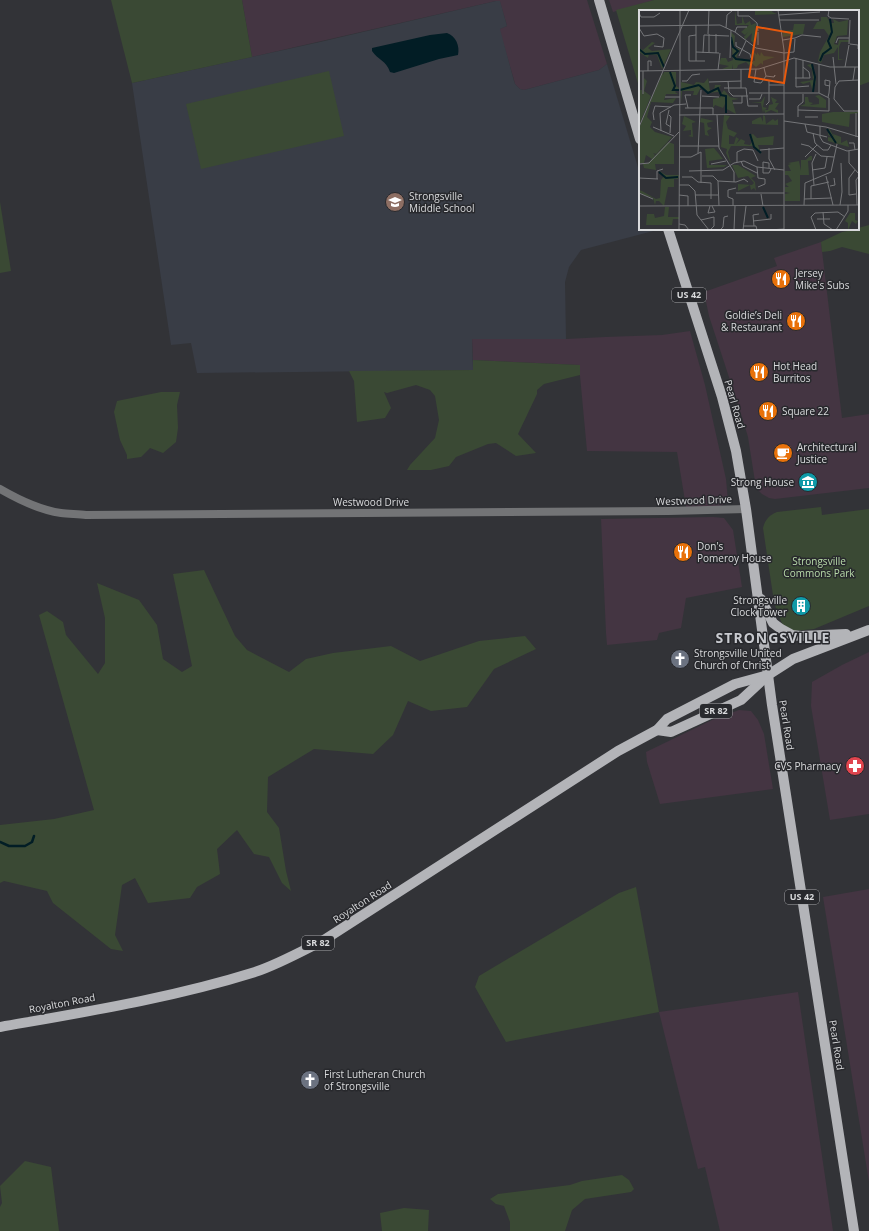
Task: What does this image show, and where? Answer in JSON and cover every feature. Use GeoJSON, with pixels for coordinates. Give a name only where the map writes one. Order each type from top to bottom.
{"type":"FeatureCollection","features":[{"type":"Feature","properties":{"kind":"main road"},"geometry":{"type":"LineString","coordinates":[[598,0],[639,136]]}},
{"type":"Feature","properties":{"kind":"main road","name":"Pearl Road"},"geometry":{"type":"LineString","coordinates":[[668,230],[722,397],[736,451],[746,509],[768,675],[854,1231]]}},
{"type":"Feature","properties":{"kind":"main road"},"geometry":{"type":"LineString","coordinates":[[757,591],[773,623],[792,635],[831,635],[865,631]]}},
{"type":"Feature","properties":{"kind":"main road","name":"Royalton Road"},"geometry":{"type":"LineString","coordinates":[[657,730],[671,732],[741,700],[768,675],[793,659],[865,631]]}},
{"type":"Feature","properties":{"kind":"main road","name":"Royalton Road"},"geometry":{"type":"LineString","coordinates":[[0,1027],[149,999],[222,982],[274,964],[324,940],[618,751],[657,730],[667,720],[735,684],[768,675]]}},
{"type":"Feature","properties":{"kind":"street","name":"Westwood Drive"},"geometry":{"type":"LineString","coordinates":[[0,489],[39,508],[61,513],[86,515],[326,512],[661,511],[746,509]]}},
{"type":"Feature","properties":{"kind":"shaded area"},"geometry":{"type":"Polygon","coordinates":[[[242,0],[587,0],[607,64],[599,70],[524,90],[520,89],[515,84],[499,29],[507,26],[500,2],[496,1],[252,57],[242,0]]]}},
{"type":"Feature","properties":{"kind":"shaded area"},"geometry":{"type":"Polygon","coordinates":[[[609,0],[654,0],[613,12],[609,0]]]}},
{"type":"Feature","properties":{"kind":"shaded area","name":"Strongsville Middle School"},"geometry":{"type":"Polygon","coordinates":[[[500,1],[507,26],[500,29],[515,84],[520,89],[524,90],[599,70],[607,64],[639,171],[639,230],[657,230],[581,250],[569,267],[565,282],[566,339],[472,339],[473,370],[197,373],[191,343],[171,345],[132,83],[500,1]]]}},
{"type":"Feature","properties":{"kind":"shaded area"},"geometry":{"type":"Polygon","coordinates":[[[821,242],[842,418],[869,414],[869,488],[775,499],[769,498],[756,488],[748,437],[709,316],[704,292],[777,266],[774,258],[821,242]]]}},
{"type":"Feature","properties":{"kind":"shaded area"},"geometry":{"type":"Polygon","coordinates":[[[690,331],[705,385],[726,479],[728,501],[718,508],[686,507],[677,452],[587,451],[579,365],[473,360],[472,339],[566,339],[662,335],[690,331]]]}},
{"type":"Feature","properties":{"kind":"shaded area"},"geometry":{"type":"Polygon","coordinates":[[[724,518],[733,530],[742,587],[686,598],[681,628],[659,633],[657,640],[607,645],[601,519],[724,518]]]}},
{"type":"Feature","properties":{"kind":"shaded area"},"geometry":{"type":"Polygon","coordinates":[[[869,652],[869,814],[830,820],[811,706],[812,682],[869,652]]]}},
{"type":"Feature","properties":{"kind":"shaded area"},"geometry":{"type":"Polygon","coordinates":[[[739,710],[751,711],[758,720],[764,734],[773,789],[660,804],[647,762],[646,752],[712,720],[739,710]]]}},
{"type":"Feature","properties":{"kind":"shaded area"},"geometry":{"type":"Polygon","coordinates":[[[869,889],[869,1182],[823,897],[869,889]]]}},
{"type":"Feature","properties":{"kind":"shaded area"},"geometry":{"type":"Polygon","coordinates":[[[798,992],[833,1231],[720,1231],[705,1167],[698,1169],[659,1012],[798,992]]]}},
{"type":"Feature","properties":{"kind":"green space"},"geometry":{"type":"Polygon","coordinates":[[[111,0],[242,0],[252,57],[132,83],[111,0]]]}},
{"type":"Feature","properties":{"kind":"green space"},"geometry":{"type":"Polygon","coordinates":[[[654,0],[869,0],[869,82],[859,86],[859,10],[639,10],[639,87],[616,10],[654,0]]]}},
{"type":"Feature","properties":{"kind":"green space"},"geometry":{"type":"Polygon","coordinates":[[[329,71],[344,136],[201,169],[186,104],[329,71]]]}},
{"type":"Feature","properties":{"kind":"green space"},"geometry":{"type":"Polygon","coordinates":[[[0,202],[11,271],[0,273],[0,202]]]}},
{"type":"Feature","properties":{"kind":"green space"},"geometry":{"type":"Polygon","coordinates":[[[869,225],[869,254],[842,247],[822,252],[821,242],[842,232],[859,230],[859,228],[869,225]]]}},
{"type":"Feature","properties":{"kind":"green space"},"geometry":{"type":"Polygon","coordinates":[[[473,360],[580,365],[580,375],[544,384],[537,390],[537,394],[518,434],[536,453],[516,456],[496,443],[488,444],[456,457],[449,466],[431,470],[407,470],[435,438],[439,420],[435,396],[430,390],[416,385],[387,393],[384,392],[391,408],[385,418],[357,422],[354,381],[349,371],[473,370],[473,360]]]}},
{"type":"Feature","properties":{"kind":"green space"},"geometry":{"type":"Polygon","coordinates":[[[161,392],[180,392],[177,405],[178,428],[176,442],[163,453],[150,448],[141,457],[127,459],[127,455],[120,440],[114,412],[117,401],[161,392]]]}},
{"type":"Feature","properties":{"kind":"green space","name":"Strongsville Commons Park"},"geometry":{"type":"Polygon","coordinates":[[[821,507],[822,515],[869,509],[869,606],[814,629],[794,631],[783,625],[774,602],[763,528],[768,518],[777,512],[821,507]]]}},
{"type":"Feature","properties":{"kind":"green space"},"geometry":{"type":"Polygon","coordinates":[[[204,570],[235,636],[247,650],[289,672],[306,659],[333,653],[391,646],[420,661],[479,641],[525,636],[536,649],[494,669],[467,707],[431,711],[408,701],[393,735],[373,754],[314,749],[268,777],[267,812],[279,828],[291,891],[282,883],[269,857],[254,854],[237,830],[217,849],[220,874],[197,887],[190,898],[148,903],[135,878],[122,885],[115,935],[123,951],[111,949],[53,903],[47,891],[4,881],[0,883],[0,825],[54,819],[94,810],[39,615],[47,611],[63,622],[66,635],[98,674],[105,663],[105,618],[97,583],[139,600],[157,625],[163,659],[182,672],[192,666],[173,574],[204,570]]]}},
{"type":"Feature","properties":{"kind":"green space"},"geometry":{"type":"Polygon","coordinates":[[[636,887],[659,1012],[506,1042],[475,987],[479,976],[619,893],[636,887]]]}},
{"type":"Feature","properties":{"kind":"green space"},"geometry":{"type":"Polygon","coordinates":[[[25,1161],[51,1167],[59,1231],[0,1231],[0,1207],[2,1203],[0,1186],[25,1161]]]}},
{"type":"Feature","properties":{"kind":"green space"},"geometry":{"type":"Polygon","coordinates":[[[622,1175],[629,1180],[634,1189],[631,1192],[585,1199],[572,1210],[565,1231],[510,1231],[510,1222],[504,1206],[496,1204],[490,1199],[498,1194],[570,1185],[582,1181],[622,1175]]]}},
{"type":"Feature","properties":{"kind":"green space"},"geometry":{"type":"Polygon","coordinates":[[[404,1208],[429,1210],[428,1231],[382,1231],[380,1213],[404,1208]]]}},
{"type":"Feature","properties":{"kind":"water"},"geometry":{"type":"Polygon","coordinates":[[[447,33],[453,36],[457,42],[458,55],[439,59],[394,73],[390,72],[384,62],[372,51],[372,48],[430,35],[447,33]]]}},
{"type":"Feature","properties":{"kind":"waterway"},"geometry":{"type":"LineString","coordinates":[[0,842],[9,846],[25,846],[32,842],[34,836]]}},
{"type":"Feature","properties":{"kind":"place","name":"Strongsville Middle School"},"geometry":{"type":"Point","coordinates":[395,202]}},
{"type":"Feature","properties":{"kind":"place","name":"Jersey Mike's Subs"},"geometry":{"type":"Point","coordinates":[781,279]}},
{"type":"Feature","properties":{"kind":"place","name":"Goldie’s Deli & Restaurant"},"geometry":{"type":"Point","coordinates":[796,321]}},
{"type":"Feature","properties":{"kind":"place","name":"Hot Head Burritos"},"geometry":{"type":"Point","coordinates":[759,372]}},
{"type":"Feature","properties":{"kind":"place","name":"Square 22"},"geometry":{"type":"Point","coordinates":[768,411]}},
{"type":"Feature","properties":{"kind":"place","name":"Architectural Justice"},"geometry":{"type":"Point","coordinates":[783,453]}},
{"type":"Feature","properties":{"kind":"place","name":"Strong House"},"geometry":{"type":"Point","coordinates":[808,482]}},
{"type":"Feature","properties":{"kind":"place","name":"Don's Pomeroy House"},"geometry":{"type":"Point","coordinates":[683,552]}},
{"type":"Feature","properties":{"kind":"place","name":"Strongsville Clock Tower"},"geometry":{"type":"Point","coordinates":[801,606]}},
{"type":"Feature","properties":{"kind":"place","name":"Strongsville United Church of Christ"},"geometry":{"type":"Point","coordinates":[680,659]}},
{"type":"Feature","properties":{"kind":"place","name":"CVS Pharmacy"},"geometry":{"type":"Point","coordinates":[855,766]}},
{"type":"Feature","properties":{"kind":"place","name":"First Lutheran Church of Strongsville"},"geometry":{"type":"Point","coordinates":[310,1080]}},
{"type":"Feature","properties":{"kind":"district","name":"STRONGSVILLE"},"geometry":{"type":"Point","coordinates":[773,638]}}]}
